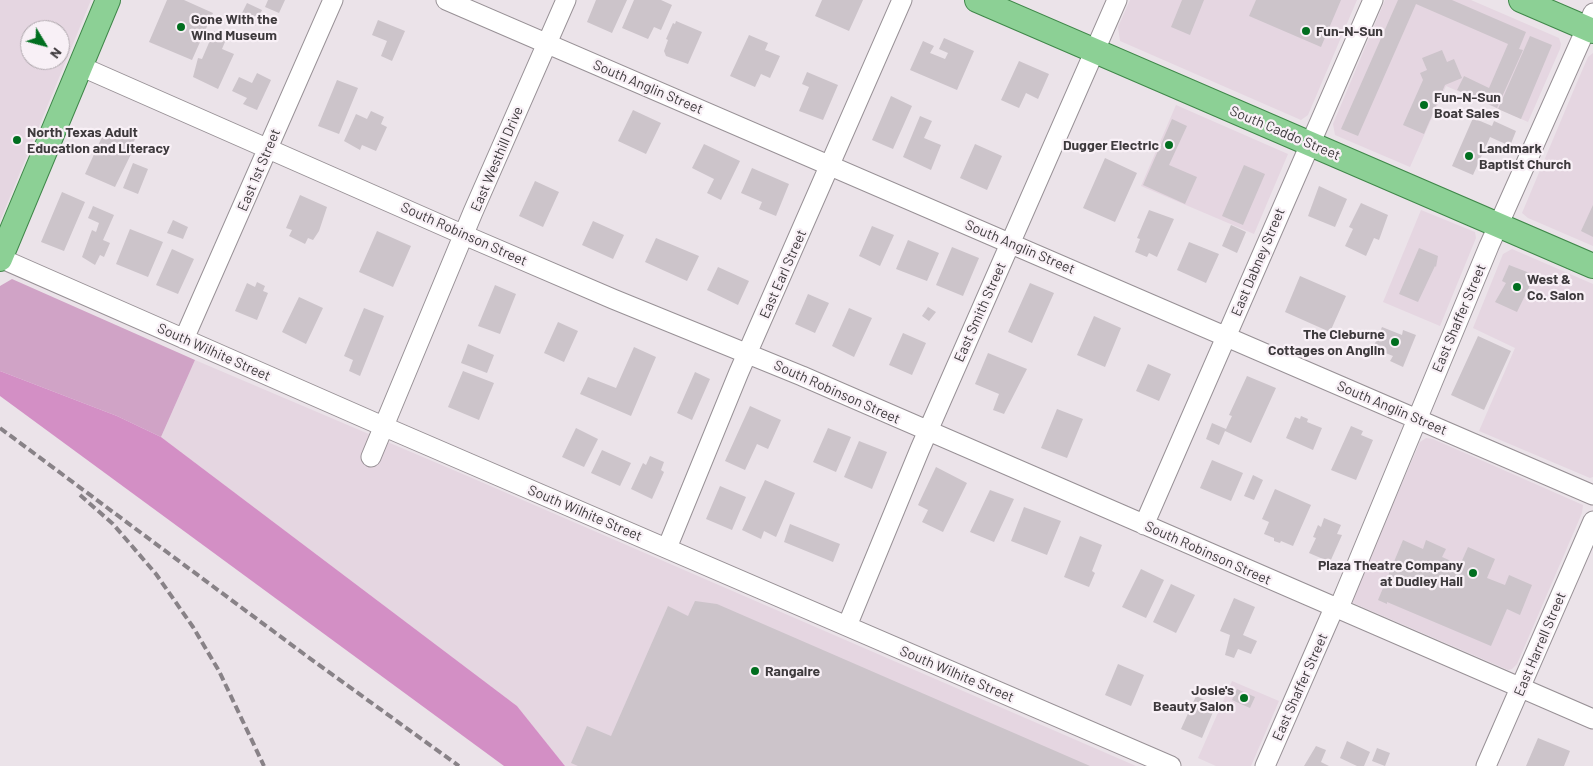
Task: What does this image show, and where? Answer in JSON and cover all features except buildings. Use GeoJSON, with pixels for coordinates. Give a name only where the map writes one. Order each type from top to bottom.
{"type":"FeatureCollection","features":[{"type":"Feature","properties":{"kind":"main road"},"geometry":{"type":"LineString","coordinates":[[0,258],[108,0]]}},
{"type":"Feature","properties":{"kind":"main road","name":"South Caddo Street"},"geometry":{"type":"LineString","coordinates":[[977,0],[1593,266]]}},
{"type":"Feature","properties":{"kind":"main road"},"geometry":{"type":"LineString","coordinates":[[1521,0],[1591,24]]}},
{"type":"Feature","properties":{"kind":"street","name":"East 1st Street"},"geometry":{"type":"LineString","coordinates":[[184,339],[333,0]]}},
{"type":"Feature","properties":{"kind":"street","name":"South Anglin Street"},"geometry":{"type":"LineString","coordinates":[[446,0],[1593,495]]}},
{"type":"Feature","properties":{"kind":"street","name":"East Westhill Drive"},"geometry":{"type":"LineString","coordinates":[[371,457],[464,235],[566,0]]}},
{"type":"Feature","properties":{"kind":"street","name":"East Earl Street"},"geometry":{"type":"LineString","coordinates":[[667,548],[747,353],[902,0]]}},
{"type":"Feature","properties":{"kind":"street","name":"East Smith Street"},"geometry":{"type":"LineString","coordinates":[[847,626],[928,432],[1117,0]]}},
{"type":"Feature","properties":{"kind":"street","name":"East Dabney Street"},"geometry":{"type":"LineString","coordinates":[[1144,525],[1372,0]]}},
{"type":"Feature","properties":{"kind":"street","name":"East Shaffer Street"},"geometry":{"type":"LineString","coordinates":[[1265,766],[1336,609],[1499,225],[1591,24]]}},
{"type":"Feature","properties":{"kind":"street","name":"South Robinson Street"},"geometry":{"type":"LineString","coordinates":[[80,66],[464,235],[613,299],[747,353],[1593,719]]}},
{"type":"Feature","properties":{"kind":"street","name":"South Wilhite Street"},"geometry":{"type":"LineString","coordinates":[[0,258],[384,427],[1171,766]]}},
{"type":"Feature","properties":{"kind":"street","name":"East Harrell Street"},"geometry":{"type":"LineString","coordinates":[[1486,766],[1593,521]]}},
{"type":"Feature","properties":{"kind":"shaded area","name":"North Texas Adult Education and Literacy"},"geometry":{"type":"Polygon","coordinates":[[[0,0],[91,0],[70,51],[70,20],[20,20],[20,70],[62,70],[0,221],[0,0]]]}},
{"type":"Feature","properties":{"kind":"shaded area"},"geometry":{"type":"Polygon","coordinates":[[[1130,0],[1357,0],[1308,115],[1301,120],[1120,41],[1118,27],[1130,0]]]}},
{"type":"Feature","properties":{"kind":"shaded area"},"geometry":{"type":"Polygon","coordinates":[[[1385,0],[1471,0],[1559,38],[1560,49],[1528,122],[1446,86],[1410,167],[1335,135],[1333,124],[1385,0]]]}},
{"type":"Feature","properties":{"kind":"shaded area"},"geometry":{"type":"Polygon","coordinates":[[[1593,53],[1593,246],[1528,218],[1522,213],[1588,57],[1593,53]]]}},
{"type":"Feature","properties":{"kind":"shaded area"},"geometry":{"type":"Polygon","coordinates":[[[1176,105],[1288,154],[1254,234],[1141,186],[1176,105]]]}},
{"type":"Feature","properties":{"kind":"shaded area"},"geometry":{"type":"Polygon","coordinates":[[[1421,210],[1475,232],[1476,238],[1440,326],[1383,302],[1421,210]]]}},
{"type":"Feature","properties":{"kind":"shaded area"},"geometry":{"type":"Polygon","coordinates":[[[1512,249],[1593,284],[1593,477],[1590,478],[1479,431],[1515,348],[1473,328],[1503,254],[1512,249]]]}},
{"type":"Feature","properties":{"kind":"shaded area"},"geometry":{"type":"Polygon","coordinates":[[[12,279],[195,360],[161,437],[117,416],[0,371],[0,286],[12,279]]]}},
{"type":"Feature","properties":{"kind":"shaded area"},"geometry":{"type":"Polygon","coordinates":[[[195,360],[1136,766],[565,766],[517,706],[161,437],[195,360]]]}},
{"type":"Feature","properties":{"kind":"shaded area"},"geometry":{"type":"Polygon","coordinates":[[[0,371],[117,416],[161,437],[517,706],[565,766],[504,766],[0,396],[0,371]]]}},
{"type":"Feature","properties":{"kind":"shaded area"},"geometry":{"type":"Polygon","coordinates":[[[1426,438],[1433,439],[1583,505],[1582,513],[1517,664],[1512,669],[1508,670],[1353,603],[1351,600],[1420,442],[1426,438]]]}},
{"type":"Feature","properties":{"kind":"shaded area"},"geometry":{"type":"Polygon","coordinates":[[[1232,681],[1279,701],[1251,766],[1216,766],[1198,758],[1232,681]]]}},
{"type":"Feature","properties":{"kind":"railway"},"geometry":{"type":"LineString","coordinates":[[0,428],[308,657],[459,766]]}},
{"type":"Feature","properties":{"kind":"railway"},"geometry":{"type":"LineString","coordinates":[[80,495],[113,524],[156,574],[193,627],[219,671],[264,766]]}},
{"type":"Feature","properties":{"kind":"place","name":"Gone With the Wind Museum"},"geometry":{"type":"Point","coordinates":[181,27]}},
{"type":"Feature","properties":{"kind":"place","name":"Fun-N-Sun"},"geometry":{"type":"Point","coordinates":[1306,31]}},
{"type":"Feature","properties":{"kind":"place","name":"Fun-N-Sun Boat Sales"},"geometry":{"type":"Point","coordinates":[1424,105]}},
{"type":"Feature","properties":{"kind":"place","name":"North Texas Adult Education and Literacy"},"geometry":{"type":"Point","coordinates":[17,140]}},
{"type":"Feature","properties":{"kind":"place","name":"Dugger Electric"},"geometry":{"type":"Point","coordinates":[1169,145]}},
{"type":"Feature","properties":{"kind":"place","name":"Landmark Baptist Church"},"geometry":{"type":"Point","coordinates":[1469,156]}},
{"type":"Feature","properties":{"kind":"place","name":"West & Co. Salon"},"geometry":{"type":"Point","coordinates":[1517,287]}},
{"type":"Feature","properties":{"kind":"place","name":"The Cleburne Cottages on Anglin"},"geometry":{"type":"Point","coordinates":[1395,342]}},
{"type":"Feature","properties":{"kind":"place","name":"Plaza Theatre Company at Dudley Hall"},"geometry":{"type":"Point","coordinates":[1473,573]}},
{"type":"Feature","properties":{"kind":"place","name":"Rangaire"},"geometry":{"type":"Point","coordinates":[755,671]}},
{"type":"Feature","properties":{"kind":"place","name":"Josie's Beauty Salon"},"geometry":{"type":"Point","coordinates":[1244,698]}}]}
